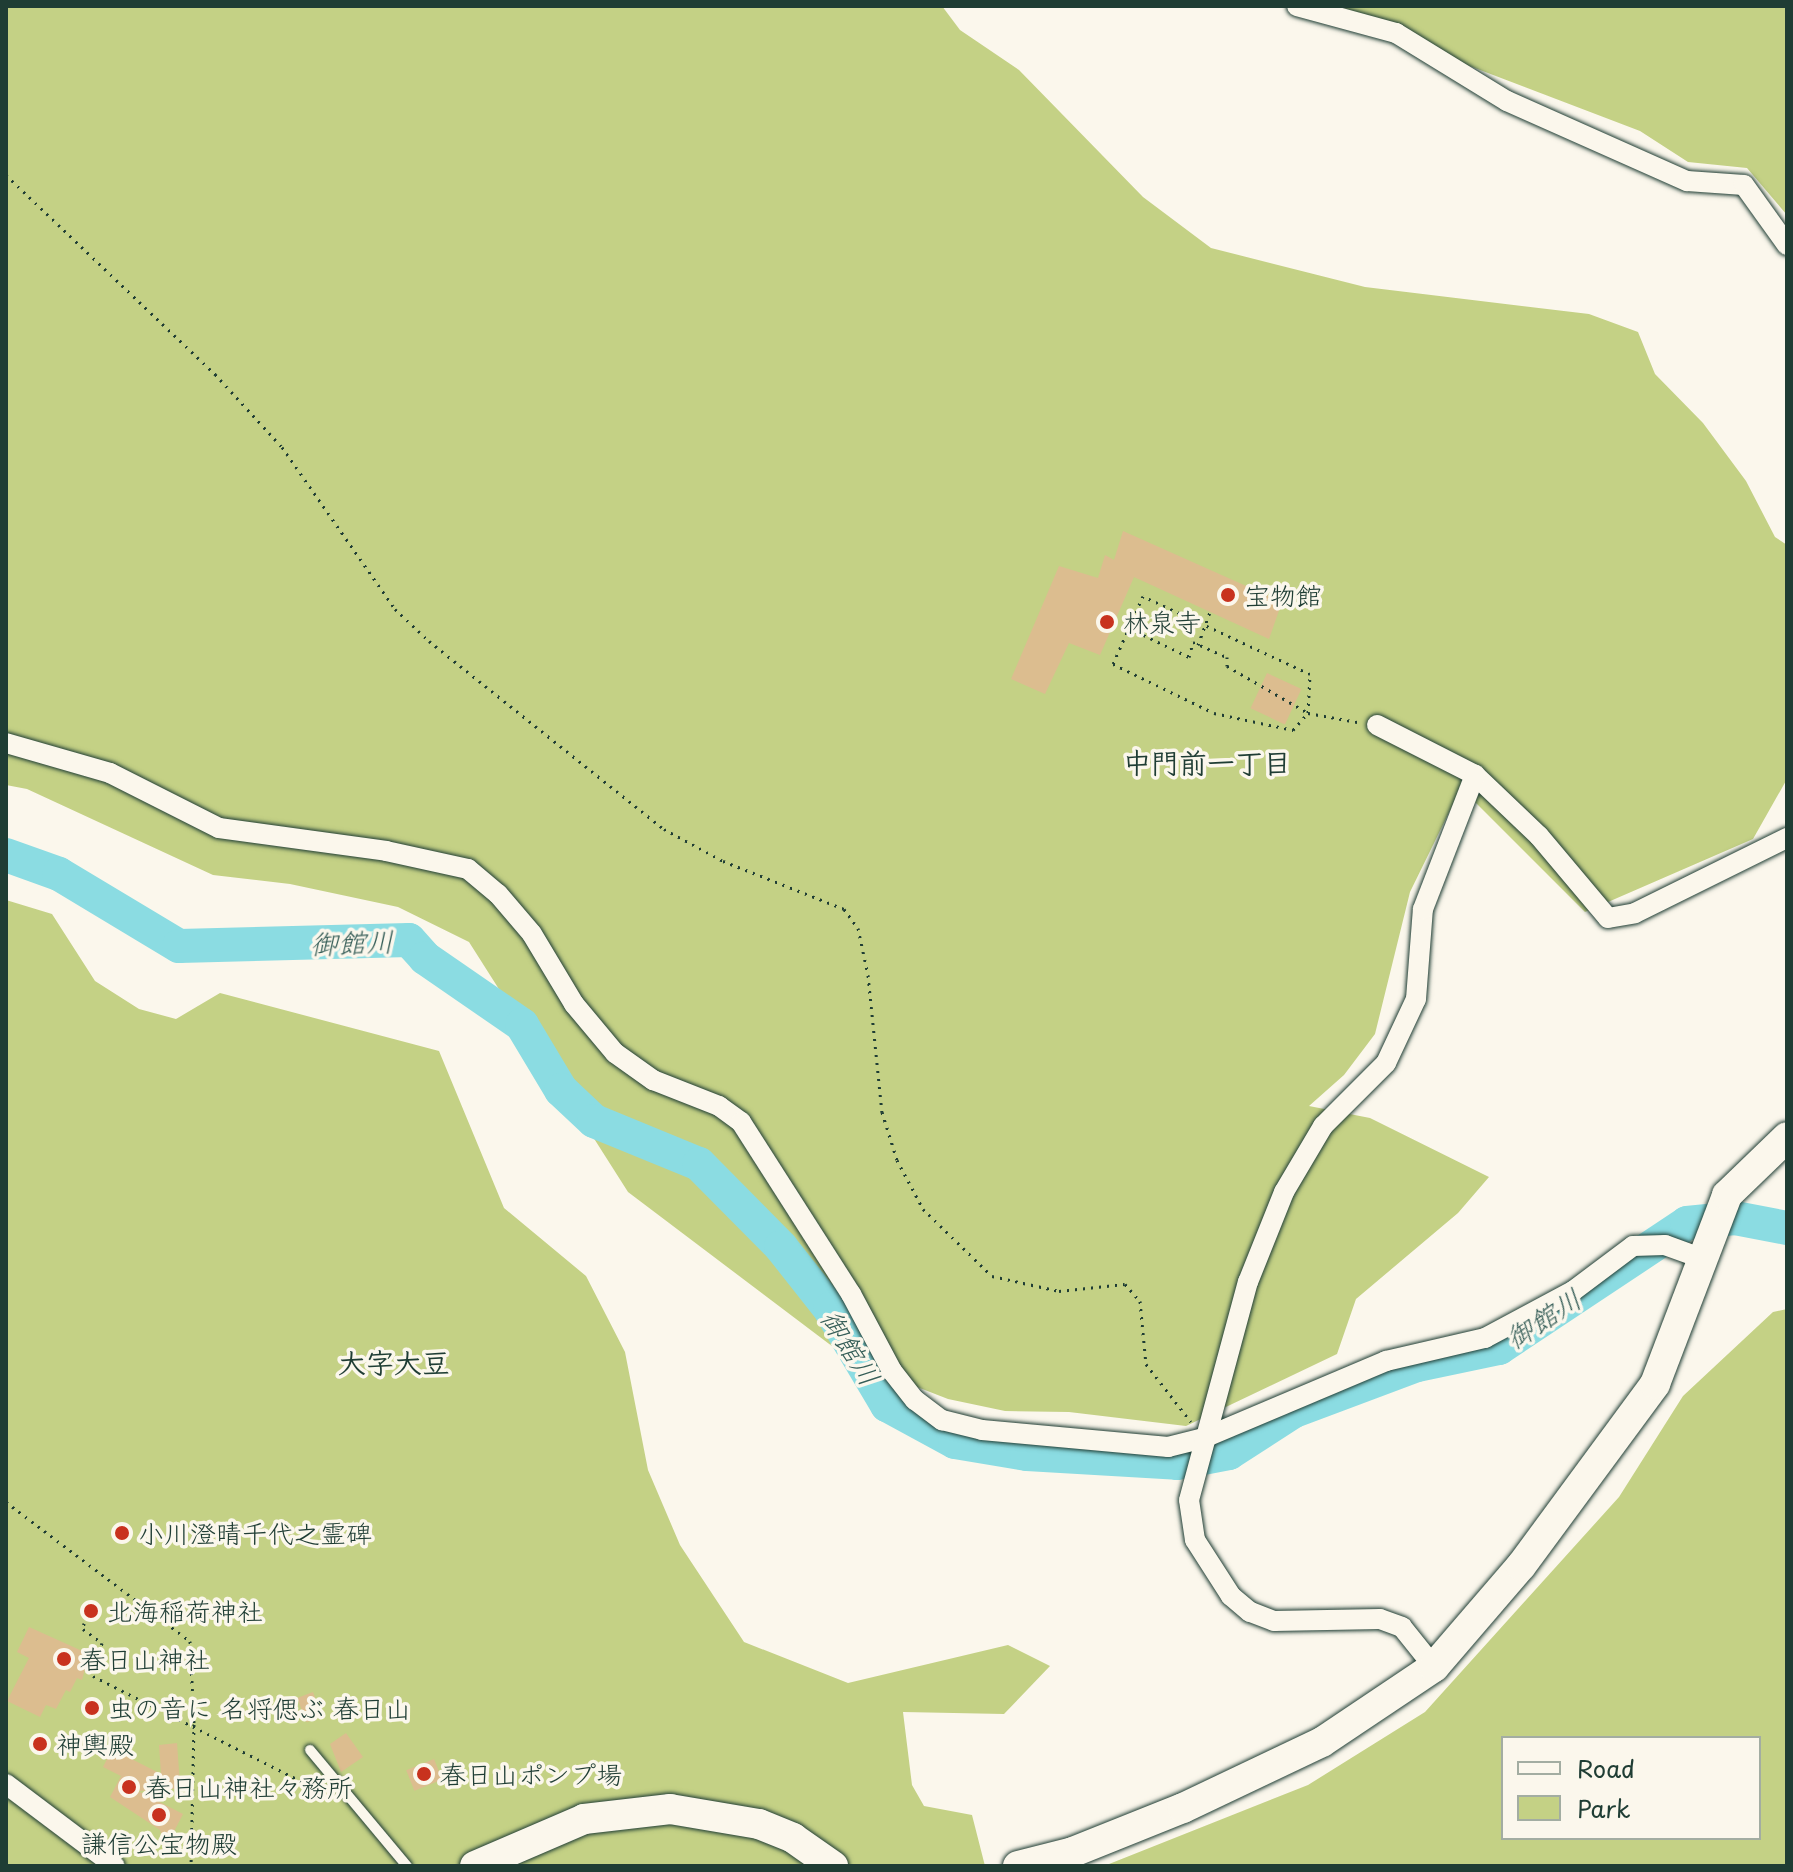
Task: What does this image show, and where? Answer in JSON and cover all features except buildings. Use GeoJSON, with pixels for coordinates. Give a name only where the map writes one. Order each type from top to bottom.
{"type":"FeatureCollection","features":[{"type":"Feature","properties":{"kind":"main road"},"geometry":{"type":"LineString","coordinates":[[1018,1866],[1073,1852],[1169,1814],[1322,1742],[1434,1667],[1521,1566],[1655,1384],[1700,1258],[1727,1195],[1787,1137]]}},
{"type":"Feature","properties":{"kind":"main road"},"geometry":{"type":"LineString","coordinates":[[475,1866],[584,1819],[670,1809],[759,1824],[793,1838],[833,1866]]}},
{"type":"Feature","properties":{"kind":"street"},"geometry":{"type":"LineString","coordinates":[[1297,6],[1396,33],[1507,101],[1687,181],[1744,185],[1787,245]]}},
{"type":"Feature","properties":{"kind":"street"},"geometry":{"type":"LineString","coordinates":[[1377,725],[1475,775],[1539,836],[1608,918],[1635,913],[1787,838]]}},
{"type":"Feature","properties":{"kind":"street"},"geometry":{"type":"LineString","coordinates":[[6,743],[110,773],[219,828],[386,851],[468,869],[498,894],[532,934],[574,1004],[615,1053],[653,1080],[719,1106],[741,1122],[851,1294],[892,1371],[915,1400],[942,1420],[982,1430],[1168,1447],[1204,1438],[1386,1361],[1485,1338],[1573,1291],[1633,1246],[1665,1245],[1700,1258]]}},
{"type":"Feature","properties":{"kind":"street"},"geometry":{"type":"LineString","coordinates":[[1434,1667],[1402,1627],[1380,1619],[1274,1621],[1250,1612],[1231,1596],[1189,1521],[1204,1438],[1248,1282],[1284,1192],[1323,1126],[1386,1063],[1416,999],[1423,909],[1475,775]]}},
{"type":"Feature","properties":{"kind":"street"},"geometry":{"type":"LineString","coordinates":[[6,1784],[115,1866]]}},
{"type":"Feature","properties":{"kind":"lane"},"geometry":{"type":"LineString","coordinates":[[310,1750],[407,1866]]}},
{"type":"Feature","properties":{"kind":"path"},"geometry":{"type":"LineString","coordinates":[[6,175],[215,374],[282,447],[395,609],[429,641],[664,829],[723,861],[844,909],[858,928],[868,975],[882,1112],[897,1160],[923,1209],[992,1276],[1059,1291],[1125,1284],[1140,1301],[1146,1364],[1204,1438]]}},
{"type":"Feature","properties":{"kind":"path"},"geometry":{"type":"LineString","coordinates":[[1143,596],[1310,674],[1308,713],[1293,730],[1214,713],[1113,664],[1143,596]]}},
{"type":"Feature","properties":{"kind":"path"},"geometry":{"type":"LineString","coordinates":[[1198,645],[1210,612]]}},
{"type":"Feature","properties":{"kind":"path"},"geometry":{"type":"LineString","coordinates":[[1129,628],[1189,657],[1193,642],[1227,657],[1227,666],[1308,713],[1377,725]]}},
{"type":"Feature","properties":{"kind":"path"},"geometry":{"type":"LineString","coordinates":[[6,1502],[190,1641],[194,1724],[191,1866]]}},
{"type":"Feature","properties":{"kind":"path"},"geometry":{"type":"LineString","coordinates":[[84,1623],[83,1629],[102,1643],[93,1673],[327,1793]]}},
{"type":"Feature","properties":{"kind":"green space"},"geometry":{"type":"Polygon","coordinates":[[[6,6],[942,6],[960,30],[1019,70],[1143,197],[1211,248],[1365,287],[1589,314],[1638,332],[1655,374],[1703,423],[1746,481],[1775,537],[1787,545],[1787,779],[1753,839],[1585,912],[1461,788],[1410,892],[1375,1034],[1344,1075],[1309,1106],[1370,1118],[1489,1177],[1458,1213],[1356,1299],[1337,1354],[1186,1426],[1069,1412],[1005,1411],[948,1399],[853,1362],[628,1192],[469,942],[398,907],[290,884],[213,875],[27,789],[6,785],[6,6]]]}},
{"type":"Feature","properties":{"kind":"green space"},"geometry":{"type":"Polygon","coordinates":[[[1312,6],[1787,6],[1787,215],[1747,168],[1688,162],[1640,131],[1312,6]]]}},
{"type":"Feature","properties":{"kind":"green space"},"geometry":{"type":"Polygon","coordinates":[[[6,900],[52,914],[95,981],[139,1009],[176,1019],[220,993],[439,1051],[504,1208],[586,1276],[625,1352],[648,1470],[680,1545],[744,1642],[848,1683],[1008,1645],[1050,1666],[1004,1714],[903,1712],[912,1785],[924,1806],[972,1815],[985,1866],[6,1866],[6,900]]]}},
{"type":"Feature","properties":{"kind":"green space"},"geometry":{"type":"Polygon","coordinates":[[[1787,1309],[1787,1866],[1104,1866],[1308,1785],[1425,1712],[1619,1497],[1683,1396],[1773,1312],[1787,1309]]]}},
{"type":"Feature","properties":{"kind":"waterway","name":"御館川"},"geometry":{"type":"LineString","coordinates":[[6,855],[59,874],[179,946],[409,940],[425,958],[522,1025],[561,1090],[594,1121],[699,1164],[781,1247],[830,1309],[887,1405],[955,1442],[1027,1454],[1177,1463],[1229,1453],[1294,1411],[1417,1365],[1499,1348],[1687,1223],[1735,1218],[1787,1228]]}},
{"type":"Feature","properties":{"kind":"place","name":"宝物館"},"geometry":{"type":"Point","coordinates":[1228,595]}},
{"type":"Feature","properties":{"kind":"place","name":"林泉寺"},"geometry":{"type":"Point","coordinates":[1107,622]}},
{"type":"Feature","properties":{"kind":"place","name":"小川澄晴千代之霊碑"},"geometry":{"type":"Point","coordinates":[122,1533]}},
{"type":"Feature","properties":{"kind":"place","name":"北海稲荷神社"},"geometry":{"type":"Point","coordinates":[91,1611]}},
{"type":"Feature","properties":{"kind":"place","name":"春日山神社"},"geometry":{"type":"Point","coordinates":[64,1659]}},
{"type":"Feature","properties":{"kind":"place","name":"虫の音に 名将偲ぶ 春日山"},"geometry":{"type":"Point","coordinates":[92,1708]}},
{"type":"Feature","properties":{"kind":"place","name":"神輿殿"},"geometry":{"type":"Point","coordinates":[40,1744]}},
{"type":"Feature","properties":{"kind":"place","name":"春日山ポンプ場"},"geometry":{"type":"Point","coordinates":[424,1774]}},
{"type":"Feature","properties":{"kind":"place","name":"春日山神社々務所"},"geometry":{"type":"Point","coordinates":[129,1787]}},
{"type":"Feature","properties":{"kind":"place","name":"謙信公宝物殿"},"geometry":{"type":"Point","coordinates":[159,1815]}},
{"type":"Feature","properties":{"kind":"district","name":"中門前一丁目"},"geometry":{"type":"Point","coordinates":[1207,762]}},
{"type":"Feature","properties":{"kind":"district","name":"大字大豆"},"geometry":{"type":"Point","coordinates":[394,1362]}}]}
